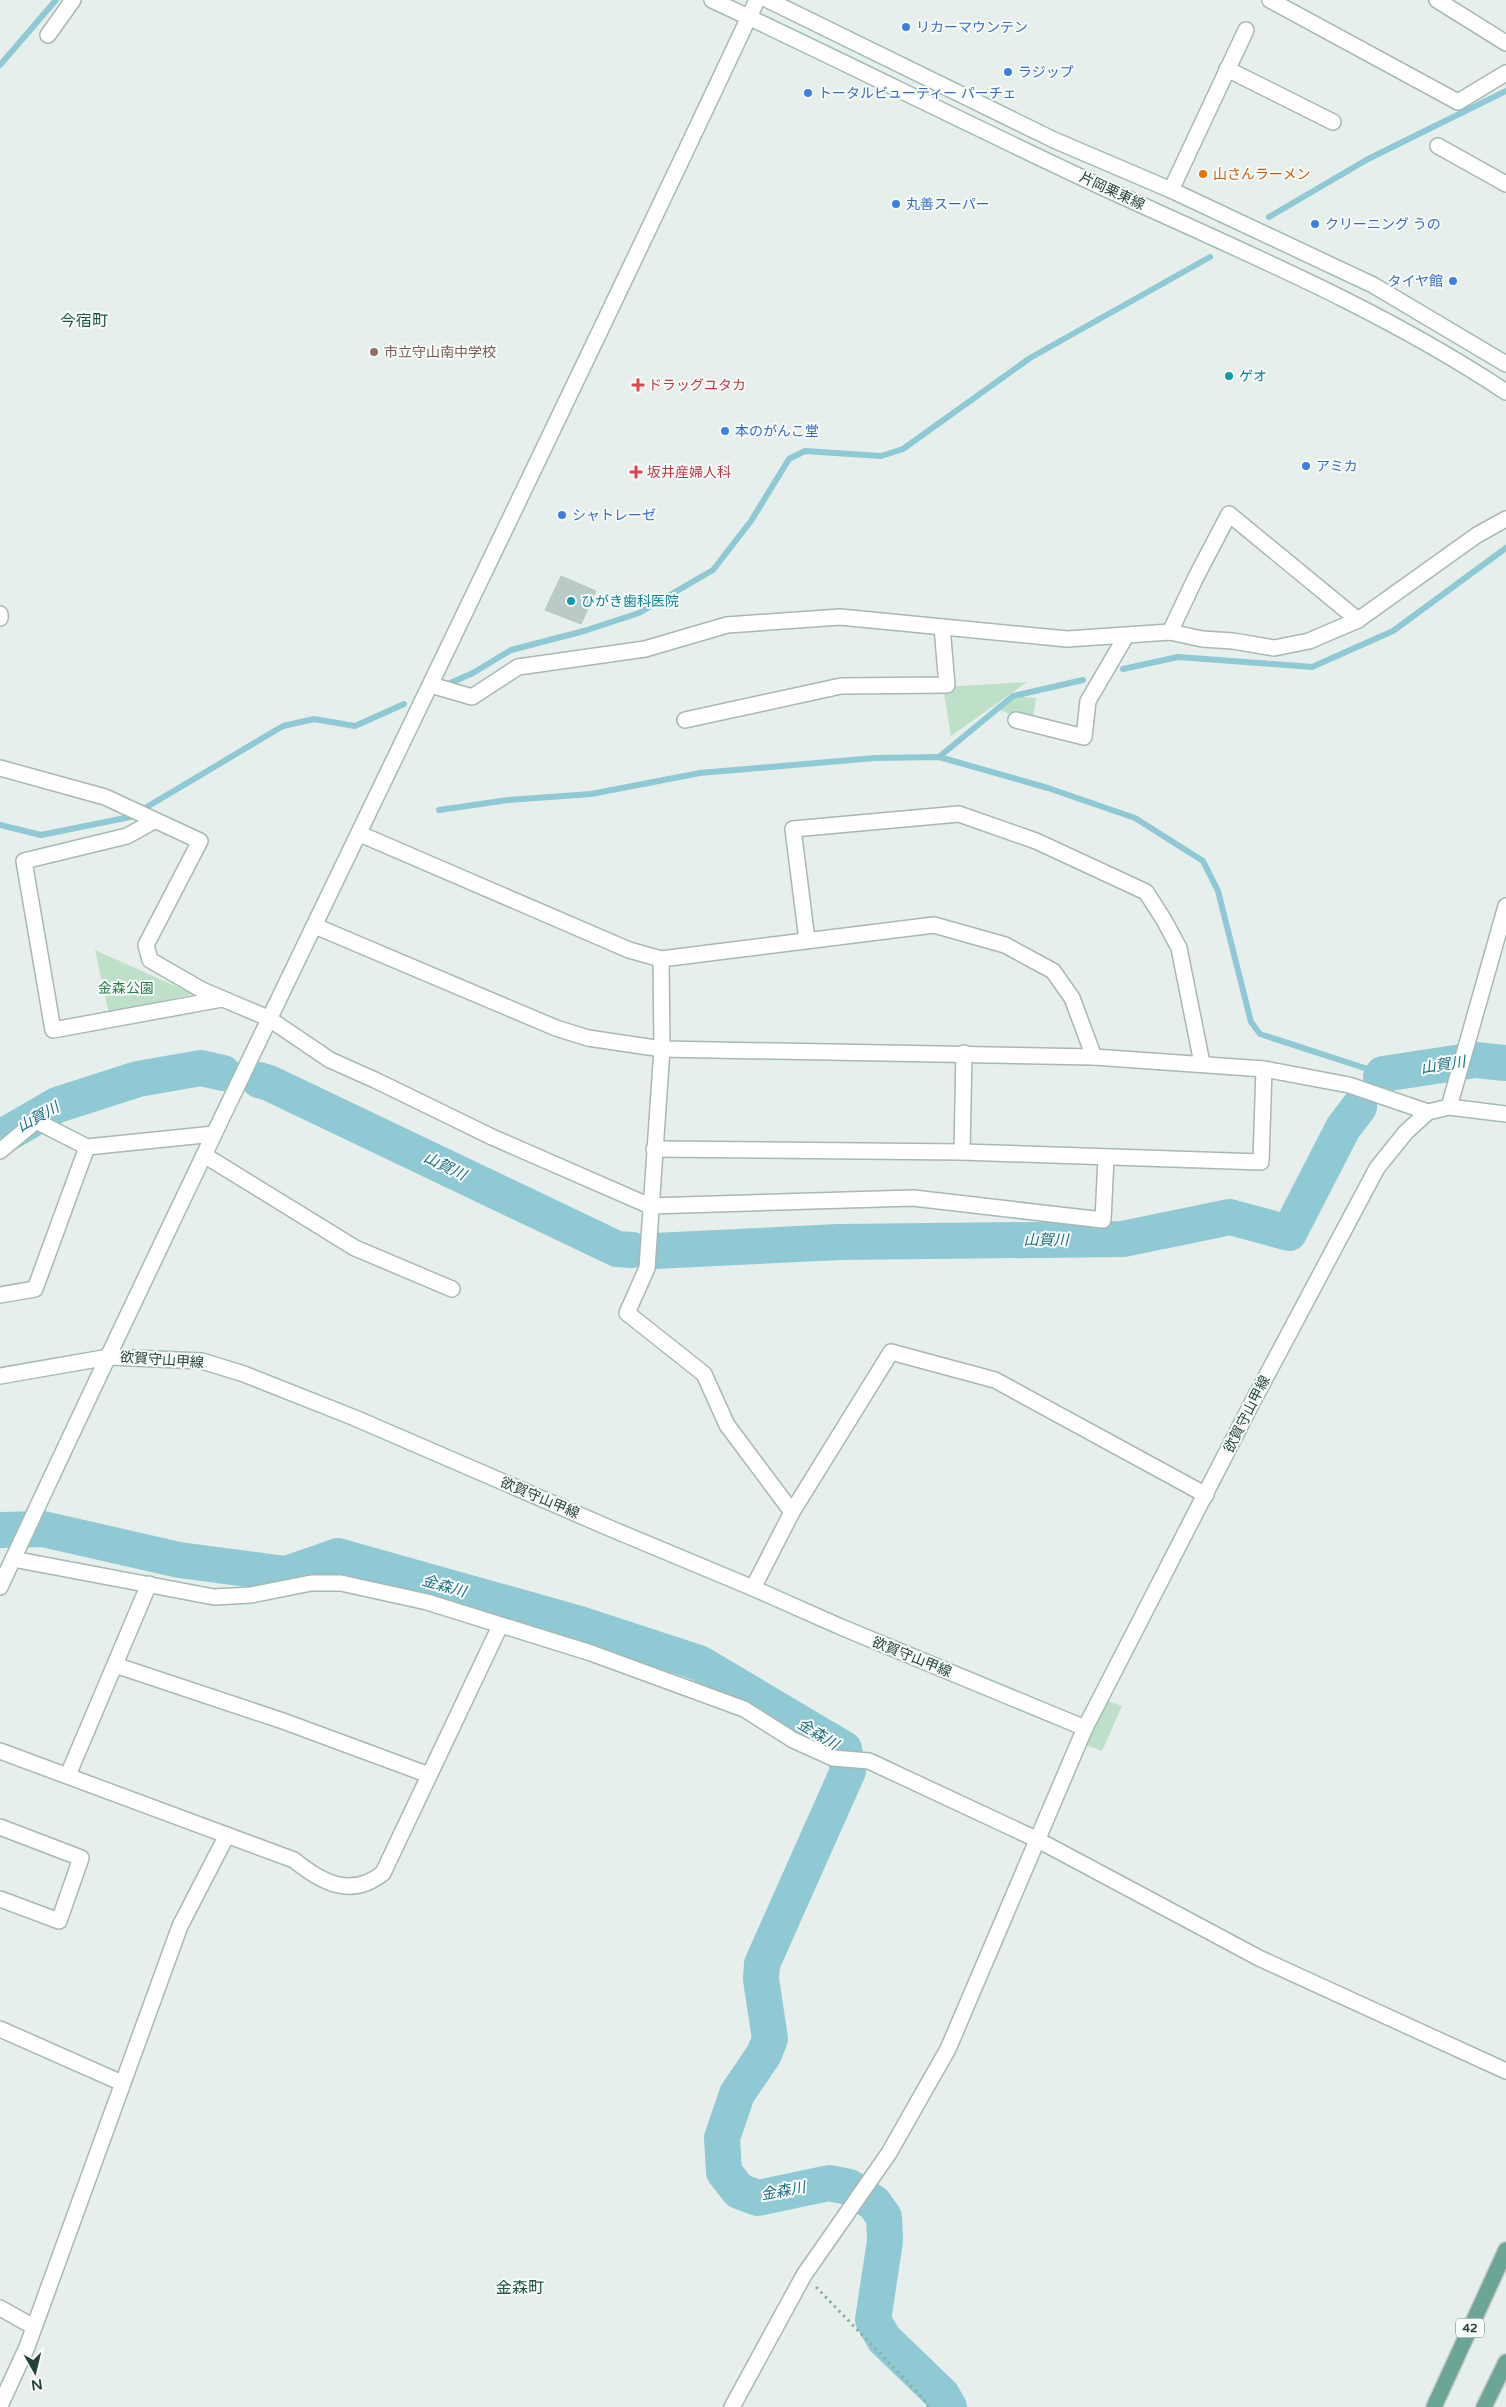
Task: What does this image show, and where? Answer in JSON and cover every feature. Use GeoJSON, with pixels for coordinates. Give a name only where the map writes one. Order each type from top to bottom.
{"type":"FeatureCollection","features":[{"type":"Feature","properties":{"kind":"main road","name":"42"},"geometry":{"type":"LineString","coordinates":[[1434,2407],[1506,2250]]}},
{"type":"Feature","properties":{"kind":"main road"},"geometry":{"type":"LineString","coordinates":[[1484,2407],[1506,2362]]}},
{"type":"Feature","properties":{"kind":"street"},"geometry":{"type":"LineString","coordinates":[[48,35],[73,0]]}},
{"type":"Feature","properties":{"kind":"street","name":"片岡栗東線"},"geometry":{"type":"LineString","coordinates":[[712,0],[984,132],[1390,321],[1460,361],[1506,392]]}},
{"type":"Feature","properties":{"kind":"street"},"geometry":{"type":"LineString","coordinates":[[0,1587],[268,1018],[360,834],[624,284],[757,0]]}},
{"type":"Feature","properties":{"kind":"street","name":"片岡栗東線"},"geometry":{"type":"LineString","coordinates":[[768,0],[1054,140],[1171,190],[1374,285],[1506,364]]}},
{"type":"Feature","properties":{"kind":"street"},"geometry":{"type":"LineString","coordinates":[[1270,0],[1458,102],[1506,73]]}},
{"type":"Feature","properties":{"kind":"street"},"geometry":{"type":"LineString","coordinates":[[1437,0],[1454,5],[1506,43]]}},
{"type":"Feature","properties":{"kind":"street"},"geometry":{"type":"LineString","coordinates":[[1171,190],[1246,30]]}},
{"type":"Feature","properties":{"kind":"street"},"geometry":{"type":"LineString","coordinates":[[1227,68],[1333,122]]}},
{"type":"Feature","properties":{"kind":"street"},"geometry":{"type":"LineString","coordinates":[[1438,146],[1506,184]]}},
{"type":"Feature","properties":{"kind":"street"},"geometry":{"type":"LineString","coordinates":[[1170,632],[1196,576],[1229,514],[1358,620]]}},
{"type":"Feature","properties":{"kind":"street"},"geometry":{"type":"LineString","coordinates":[[430,685],[472,697],[518,668],[645,649],[727,625],[840,617],[1068,639],[1170,632],[1202,639],[1233,641],[1274,648],[1309,641],[1358,620],[1477,535],[1506,519]]}},
{"type":"Feature","properties":{"kind":"street"},"geometry":{"type":"LineString","coordinates":[[686,720],[842,686],[947,685],[942,627]]}},
{"type":"Feature","properties":{"kind":"street"},"geometry":{"type":"LineString","coordinates":[[1016,720],[1084,737],[1088,701],[1126,636]]}},
{"type":"Feature","properties":{"kind":"street"},"geometry":{"type":"LineString","coordinates":[[0,768],[123,804],[200,841],[146,946],[150,960],[202,990],[268,1018],[330,1060],[376,1080],[492,1137],[650,1206],[913,1198],[1103,1220],[1106,1158]]}},
{"type":"Feature","properties":{"kind":"street"},"geometry":{"type":"LineString","coordinates":[[807,940],[793,829],[959,814],[1036,841],[1146,892],[1179,948],[1202,1064]]}},
{"type":"Feature","properties":{"kind":"street"},"geometry":{"type":"LineString","coordinates":[[149,818],[127,836],[24,861],[53,1030],[223,998]]}},
{"type":"Feature","properties":{"kind":"street"},"geometry":{"type":"LineString","coordinates":[[360,834],[629,950],[661,959],[934,926],[1005,946],[1053,971],[1072,998],[1094,1057]]}},
{"type":"Feature","properties":{"kind":"street"},"geometry":{"type":"LineString","coordinates":[[1449,1106],[1506,906]]}},
{"type":"Feature","properties":{"kind":"street"},"geometry":{"type":"LineString","coordinates":[[315,926],[556,1028],[588,1038],[662,1049],[964,1053],[1094,1057],[1264,1069],[1349,1085],[1428,1112]]}},
{"type":"Feature","properties":{"kind":"street"},"geometry":{"type":"LineString","coordinates":[[661,959],[662,1049],[647,1268],[628,1313],[704,1374],[728,1425],[792,1512]]}},
{"type":"Feature","properties":{"kind":"street"},"geometry":{"type":"LineString","coordinates":[[962,1152],[964,1053]]}},
{"type":"Feature","properties":{"kind":"street"},"geometry":{"type":"LineString","coordinates":[[654,1149],[962,1152],[1261,1162],[1264,1069]]}},
{"type":"Feature","properties":{"kind":"street","name":"欲賀守山甲線"},"geometry":{"type":"LineString","coordinates":[[0,1376],[109,1357],[202,1361],[244,1374],[355,1418],[753,1588],[841,1628],[1085,1728],[1252,1403],[1377,1168],[1406,1132],[1428,1112],[1449,1106],[1506,1114]]}},
{"type":"Feature","properties":{"kind":"street"},"geometry":{"type":"LineString","coordinates":[[0,1151],[36,1121],[87,1147],[214,1134]]}},
{"type":"Feature","properties":{"kind":"street"},"geometry":{"type":"LineString","coordinates":[[0,1295],[35,1290],[87,1147]]}},
{"type":"Feature","properties":{"kind":"street"},"geometry":{"type":"LineString","coordinates":[[204,1155],[355,1248],[452,1289]]}},
{"type":"Feature","properties":{"kind":"street"},"geometry":{"type":"LineString","coordinates":[[753,1588],[792,1512],[891,1352],[995,1380],[1206,1495]]}},
{"type":"Feature","properties":{"kind":"street"},"geometry":{"type":"LineString","coordinates":[[13,1559],[214,1597],[251,1595],[311,1583],[341,1583],[427,1602],[591,1653],[744,1709],[792,1740],[833,1758],[869,1761],[1038,1840],[1259,1958],[1506,2070]]}},
{"type":"Feature","properties":{"kind":"street"},"geometry":{"type":"LineString","coordinates":[[68,1775],[149,1584]]}},
{"type":"Feature","properties":{"kind":"street"},"geometry":{"type":"LineString","coordinates":[[0,1751],[294,1860],[314,1876],[332,1884],[357,1886],[372,1882],[383,1873],[500,1626]]}},
{"type":"Feature","properties":{"kind":"street"},"geometry":{"type":"LineString","coordinates":[[115,1665],[283,1722],[429,1775]]}},
{"type":"Feature","properties":{"kind":"street"},"geometry":{"type":"LineString","coordinates":[[732,2407],[804,2275],[889,2153],[948,2049],[1085,1728]]}},
{"type":"Feature","properties":{"kind":"street"},"geometry":{"type":"LineString","coordinates":[[0,1827],[81,1858],[59,1920],[0,1899]]}},
{"type":"Feature","properties":{"kind":"street"},"geometry":{"type":"LineString","coordinates":[[0,2406],[34,2327],[180,1926],[228,1836]]}},
{"type":"Feature","properties":{"kind":"street"},"geometry":{"type":"LineString","coordinates":[[0,2030],[122,2082]]}},
{"type":"Feature","properties":{"kind":"street"},"geometry":{"type":"LineString","coordinates":[[0,2308],[34,2327]]}},
{"type":"Feature","properties":{"kind":"path"},"geometry":{"type":"LineString","coordinates":[[804,2275],[834,2303],[923,2398],[928,2407]]}},
{"type":"Feature","properties":{"kind":"green space"},"geometry":{"type":"Polygon","coordinates":[[[1027,682],[951,736],[943,687],[1027,682]]]}},
{"type":"Feature","properties":{"kind":"green space"},"geometry":{"type":"Polygon","coordinates":[[[1013,696],[1036,698],[1032,724],[998,709],[1013,696]]]}},
{"type":"Feature","properties":{"kind":"green space","name":"金森公園"},"geometry":{"type":"Polygon","coordinates":[[[95,950],[193,994],[109,1014],[95,950]]]}},
{"type":"Feature","properties":{"kind":"green space"},"geometry":{"type":"Polygon","coordinates":[[[1105,1700],[1122,1706],[1102,1751],[1084,1744],[1105,1700]]]}},
{"type":"Feature","properties":{"kind":"building","name":"ひがき歯科医院"},"geometry":{"type":"Polygon","coordinates":[[[561,576],[596,591],[581,624],[545,610],[561,576]]]}},
{"type":"Feature","properties":{"kind":"waterway"},"geometry":{"type":"LineString","coordinates":[[0,65],[56,0]]}},
{"type":"Feature","properties":{"kind":"waterway"},"geometry":{"type":"LineString","coordinates":[[1269,217],[1368,159],[1506,91]]}},
{"type":"Feature","properties":{"kind":"waterway"},"geometry":{"type":"LineString","coordinates":[[448,684],[473,673],[511,650],[584,631],[639,613],[713,570],[751,521],[789,459],[805,451],[881,456],[903,449],[1030,358],[1210,257]]}},
{"type":"Feature","properties":{"kind":"waterway"},"geometry":{"type":"LineString","coordinates":[[1123,669],[1178,657],[1312,667],[1393,631],[1506,548]]}},
{"type":"Feature","properties":{"kind":"waterway"},"geometry":{"type":"LineString","coordinates":[[939,757],[1013,696],[1083,680]]}},
{"type":"Feature","properties":{"kind":"waterway"},"geometry":{"type":"LineString","coordinates":[[0,825],[41,835],[130,817],[283,726],[314,719],[355,726],[404,704]]}},
{"type":"Feature","properties":{"kind":"waterway"},"geometry":{"type":"LineString","coordinates":[[439,810],[508,800],[591,794],[700,773],[875,758],[939,757],[1048,788],[1135,818],[1203,861],[1218,891],[1251,1022],[1260,1034],[1383,1074]]}},
{"type":"Feature","properties":{"kind":"waterway","name":"山賀川"},"geometry":{"type":"LineString","coordinates":[[1381,1077],[1383,1074],[1475,1060],[1506,1063]]}},
{"type":"Feature","properties":{"kind":"waterway","name":"山賀川"},"geometry":{"type":"LineString","coordinates":[[0,1138],[57,1105],[138,1079],[201,1068],[223,1073]]}},
{"type":"Feature","properties":{"kind":"waterway","name":"山賀川"},"geometry":{"type":"LineString","coordinates":[[259,1080],[269,1083],[617,1249],[632,1250]]}},
{"type":"Feature","properties":{"kind":"waterway","name":"山賀川"},"geometry":{"type":"LineString","coordinates":[[654,1251],[839,1242],[1123,1239],[1230,1217],[1289,1233],[1343,1128],[1359,1107]]}},
{"type":"Feature","properties":{"kind":"waterway","name":"金森川"},"geometry":{"type":"LineString","coordinates":[[0,1530],[43,1529],[179,1560],[286,1574],[338,1556],[580,1624],[699,1663],[844,1749],[848,1771],[762,1964],[761,1979],[770,2039],[764,2054],[737,2094],[722,2138],[724,2172],[739,2191],[758,2198],[829,2183],[849,2187],[874,2203],[884,2217],[885,2241],[873,2320],[884,2339],[942,2395],[949,2407]]}},
{"type":"Feature","properties":{"kind":"place","name":"リカーマウンテン"},"geometry":{"type":"Point","coordinates":[906,27]}},
{"type":"Feature","properties":{"kind":"place","name":"ラジップ"},"geometry":{"type":"Point","coordinates":[1008,72]}},
{"type":"Feature","properties":{"kind":"place","name":"トータルビューティー パーチェ"},"geometry":{"type":"Point","coordinates":[808,93]}},
{"type":"Feature","properties":{"kind":"place","name":"山さんラーメン"},"geometry":{"type":"Point","coordinates":[1203,174]}},
{"type":"Feature","properties":{"kind":"place","name":"丸善スーパー"},"geometry":{"type":"Point","coordinates":[896,204]}},
{"type":"Feature","properties":{"kind":"place","name":"クリーニング うの"},"geometry":{"type":"Point","coordinates":[1315,224]}},
{"type":"Feature","properties":{"kind":"place","name":"タイヤ館"},"geometry":{"type":"Point","coordinates":[1453,281]}},
{"type":"Feature","properties":{"kind":"place","name":"市立守山南中学校"},"geometry":{"type":"Point","coordinates":[374,352]}},
{"type":"Feature","properties":{"kind":"place","name":"ゲオ"},"geometry":{"type":"Point","coordinates":[1229,376]}},
{"type":"Feature","properties":{"kind":"place","name":"ドラッグユタカ"},"geometry":{"type":"Point","coordinates":[638,385]}},
{"type":"Feature","properties":{"kind":"place","name":"本のがんこ堂"},"geometry":{"type":"Point","coordinates":[725,431]}},
{"type":"Feature","properties":{"kind":"place","name":"アミカ"},"geometry":{"type":"Point","coordinates":[1306,466]}},
{"type":"Feature","properties":{"kind":"place","name":"坂井産婦人科"},"geometry":{"type":"Point","coordinates":[636,472]}},
{"type":"Feature","properties":{"kind":"place","name":"シャトレーゼ"},"geometry":{"type":"Point","coordinates":[562,515]}},
{"type":"Feature","properties":{"kind":"place","name":"ひがき歯科医院"},"geometry":{"type":"Point","coordinates":[571,601]}},
{"type":"Feature","properties":{"kind":"district","name":"今宿町"},"geometry":{"type":"Point","coordinates":[84,321]}},
{"type":"Feature","properties":{"kind":"district","name":"金森町"},"geometry":{"type":"Point","coordinates":[520,2288]}}]}
